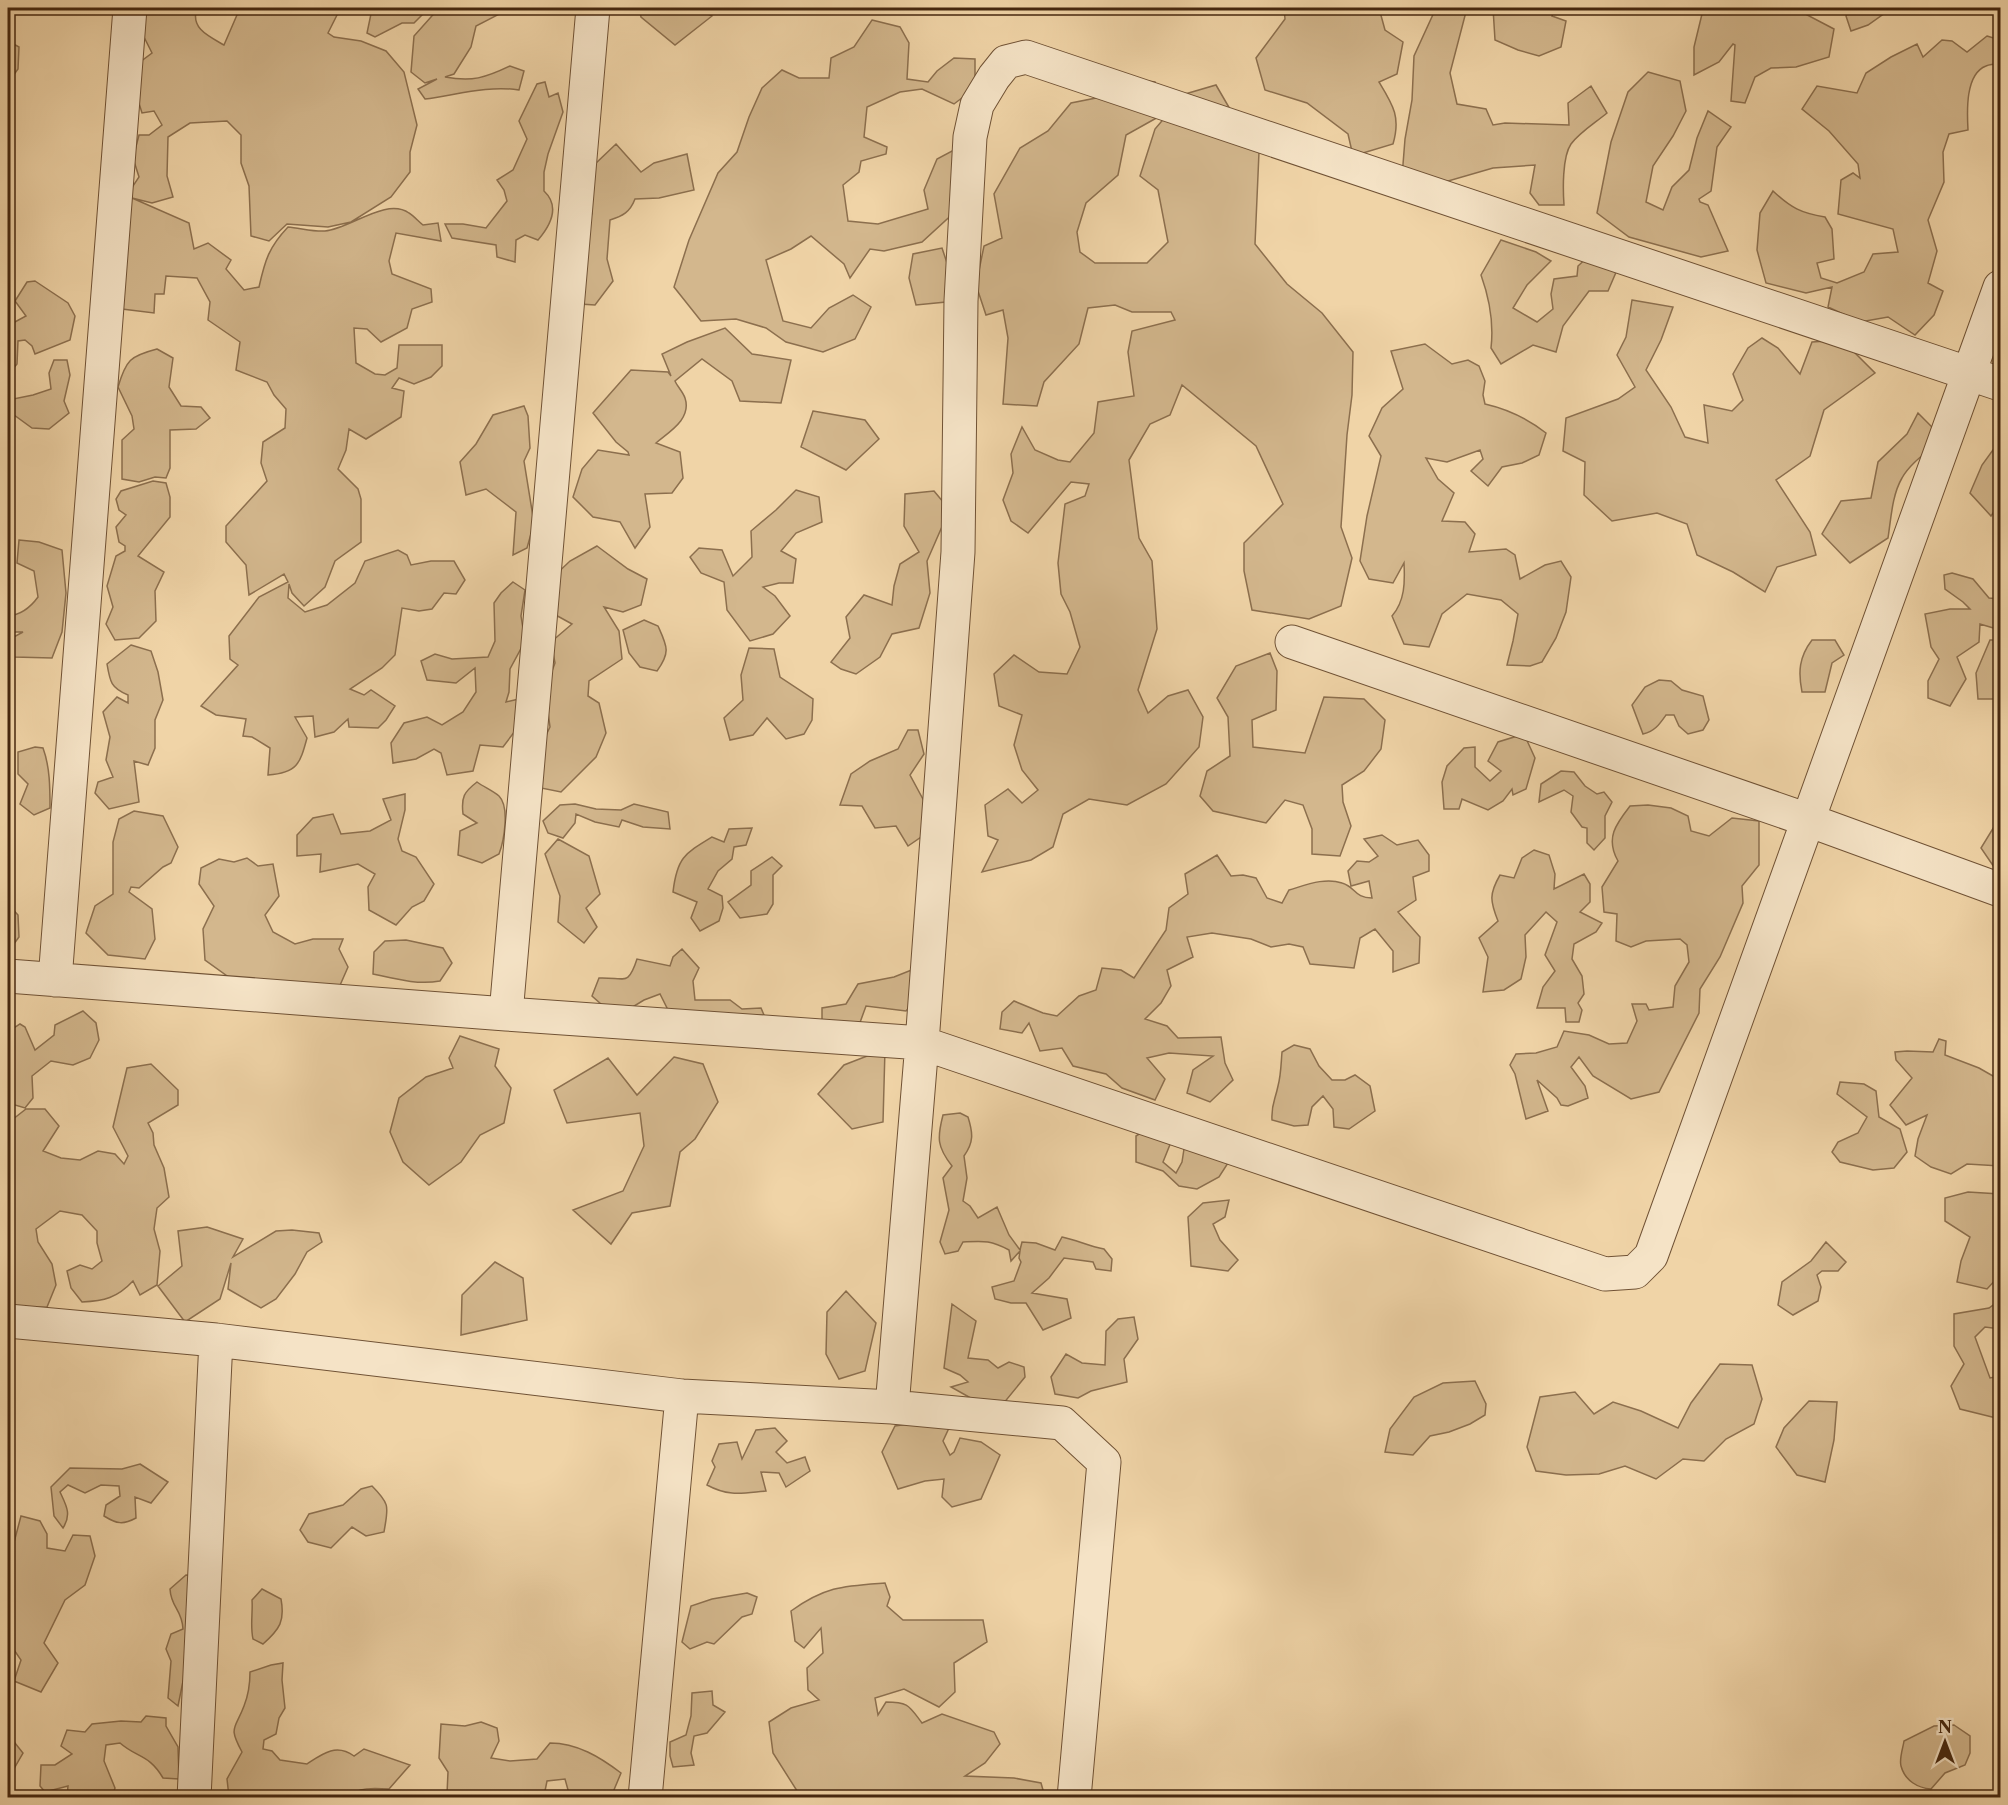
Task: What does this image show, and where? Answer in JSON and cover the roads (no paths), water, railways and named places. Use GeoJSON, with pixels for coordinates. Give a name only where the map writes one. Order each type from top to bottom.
{"type":"FeatureCollection","features":[{"type":"Feature","properties":{"kind":"street"},"geometry":{"type":"LineString","coordinates":[[55,980],[130,8]]}},
{"type":"Feature","properties":{"kind":"street"},"geometry":{"type":"LineString","coordinates":[[506,1014],[592,8]]}},
{"type":"Feature","properties":{"kind":"street"},"geometry":{"type":"LineString","coordinates":[[892,1407],[922,1043],[958,552],[962,301],[970,136],[977,105],[1006,62],[1026,57],[2001,384]]}},
{"type":"Feature","properties":{"kind":"street"},"geometry":{"type":"LineString","coordinates":[[8,976],[922,1043],[1605,1274],[1635,1272],[1651,1256],[2001,287]]}},
{"type":"Feature","properties":{"kind":"street"},"geometry":{"type":"LineString","coordinates":[[1292,642],[1808,820],[2001,890]]}},
{"type":"Feature","properties":{"kind":"street"},"geometry":{"type":"LineString","coordinates":[[8,1321],[216,1340],[682,1396],[892,1407],[1062,1423],[1104,1462],[1074,1797]]}},
{"type":"Feature","properties":{"kind":"street"},"geometry":{"type":"LineString","coordinates":[[194,1797],[216,1340]]}},
{"type":"Feature","properties":{"kind":"street"},"geometry":{"type":"LineString","coordinates":[[645,1797],[682,1396]]}}]}
